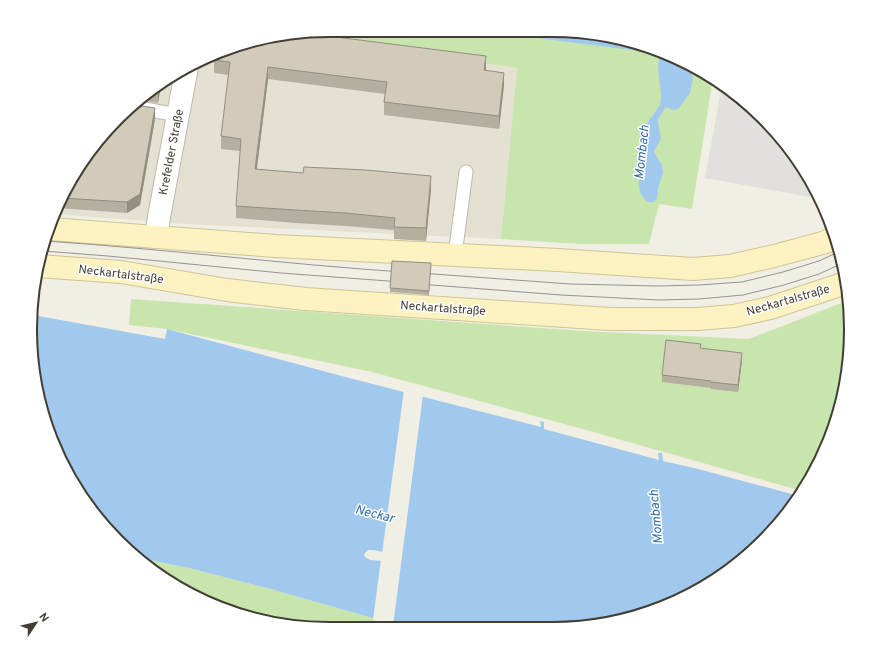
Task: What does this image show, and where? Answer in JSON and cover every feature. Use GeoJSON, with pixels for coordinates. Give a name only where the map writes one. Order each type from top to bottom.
{"type":"FeatureCollection","features":[{"type":"Feature","properties":{"kind":"main road"},"geometry":{"type":"LineString","coordinates":[[55,230],[276,246],[693,269],[730,266],[774,256],[826,242],[829,240]]}},
{"type":"Feature","properties":{"kind":"main road","name":"Neckartalstraße"},"geometry":{"type":"LineString","coordinates":[[44,266],[121,272],[227,290],[305,299],[610,319],[697,319],[734,316],[770,308],[840,285]]}},
{"type":"Feature","properties":{"kind":"street","name":"Krefelder Straße"},"geometry":{"type":"LineString","coordinates":[[156,237],[186,75]]}},
{"type":"Feature","properties":{"kind":"lane"},"geometry":{"type":"LineString","coordinates":[[139,108],[178,115]]}},
{"type":"Feature","properties":{"kind":"lane"},"geometry":{"type":"LineString","coordinates":[[456,255],[466,172]]}},
{"type":"Feature","properties":{"kind":"shaded area"},"geometry":{"type":"Polygon","coordinates":[[[290,40],[517,68],[501,239],[184,224],[61,214],[76,183],[86,167],[97,151],[123,123],[151,97],[183,76],[200,67],[218,59],[254,47],[290,40]]]}},
{"type":"Feature","properties":{"kind":"shaded area"},"geometry":{"type":"Polygon","coordinates":[[[721,91],[730,97],[758,123],[784,151],[813,197],[705,178],[721,91]]]}},
{"type":"Feature","properties":{"kind":"green space"},"geometry":{"type":"Polygon","coordinates":[[[330,37],[552,37],[609,43],[627,47],[663,59],[681,67],[712,85],[692,209],[659,204],[649,244],[581,244],[501,239],[517,68],[294,40],[330,37]]]}},
{"type":"Feature","properties":{"kind":"green space"},"geometry":{"type":"Polygon","coordinates":[[[131,299],[584,331],[749,339],[842,303],[844,330],[841,368],[834,405],[822,441],[814,459],[797,489],[579,428],[372,372],[167,329],[129,325],[131,299]]]}},
{"type":"Feature","properties":{"kind":"green space"},"geometry":{"type":"Polygon","coordinates":[[[149,560],[193,569],[387,622],[310,621],[254,612],[218,600],[200,592],[167,573],[149,560]]]}},
{"type":"Feature","properties":{"kind":"water"},"geometry":{"type":"Polygon","coordinates":[[[659,58],[663,59],[691,72],[693,78],[690,93],[678,109],[673,110],[663,106],[658,69],[659,58]]]}},
{"type":"Feature","properties":{"kind":"water"},"geometry":{"type":"Polygon","coordinates":[[[656,116],[661,138],[654,152],[662,165],[663,173],[658,188],[657,199],[654,202],[647,202],[640,193],[639,181],[646,165],[646,125],[651,117],[656,116]]]}},
{"type":"Feature","properties":{"kind":"water","name":"Neckar"},"geometry":{"type":"Polygon","coordinates":[[[38,316],[165,339],[167,329],[353,379],[541,427],[540,421],[544,422],[544,429],[659,460],[658,453],[662,453],[663,461],[793,494],[784,508],[758,536],[730,562],[698,583],[663,600],[646,606],[627,612],[590,619],[552,622],[387,622],[193,569],[149,560],[123,536],[97,508],[76,476],[59,441],[47,405],[38,349],[38,316]],[[368,550],[364,554],[365,557],[370,560],[395,562],[398,560],[396,555],[374,550],[368,550]]]}},
{"type":"Feature","properties":{"kind":"pier"},"geometry":{"type":"Polygon","coordinates":[[[404,390],[423,395],[394,622],[380,622],[373,620],[381,559],[396,559],[395,557],[382,554],[404,390]]]}},
{"type":"Feature","properties":{"kind":"building"},"geometry":{"type":"Polygon","coordinates":[[[330,37],[486,56],[484,70],[504,73],[499,116],[384,102],[387,82],[268,67],[255,169],[303,173],[304,167],[366,170],[431,176],[426,228],[394,227],[395,218],[346,213],[236,206],[241,139],[221,136],[230,62],[215,60],[254,47],[272,43],[330,37]]]}},
{"type":"Feature","properties":{"kind":"building"},"geometry":{"type":"Polygon","coordinates":[[[141,106],[155,108],[140,194],[127,202],[68,198],[97,151],[123,123],[141,106]]]}},
{"type":"Feature","properties":{"kind":"building"},"geometry":{"type":"Polygon","coordinates":[[[392,261],[431,263],[429,291],[390,288],[392,261]]]}},
{"type":"Feature","properties":{"kind":"building"},"geometry":{"type":"Polygon","coordinates":[[[666,340],[701,344],[700,348],[742,353],[738,385],[662,375],[666,340]]]}},
{"type":"Feature","properties":{"kind":"waterway"},"geometry":{"type":"LineString","coordinates":[[555,37],[620,45]]}},
{"type":"Feature","properties":{"kind":"waterway","name":"Mombach"},"geometry":{"type":"LineString","coordinates":[[654,123],[656,116],[663,106],[664,99]]}},
{"type":"Feature","properties":{"kind":"tram line"},"geometry":{"type":"LineString","coordinates":[[51,241],[402,272]]}},
{"type":"Feature","properties":{"kind":"tram line"},"geometry":{"type":"LineString","coordinates":[[48,251],[281,273],[401,282]]}},
{"type":"Feature","properties":{"kind":"tram line"},"geometry":{"type":"LineString","coordinates":[[420,273],[570,284],[658,286],[699,285],[742,282],[819,261],[834,254]]}},
{"type":"Feature","properties":{"kind":"tram line"},"geometry":{"type":"LineString","coordinates":[[419,284],[561,295],[659,300],[699,299],[743,295],[784,285],[819,274],[837,266]]}}]}
